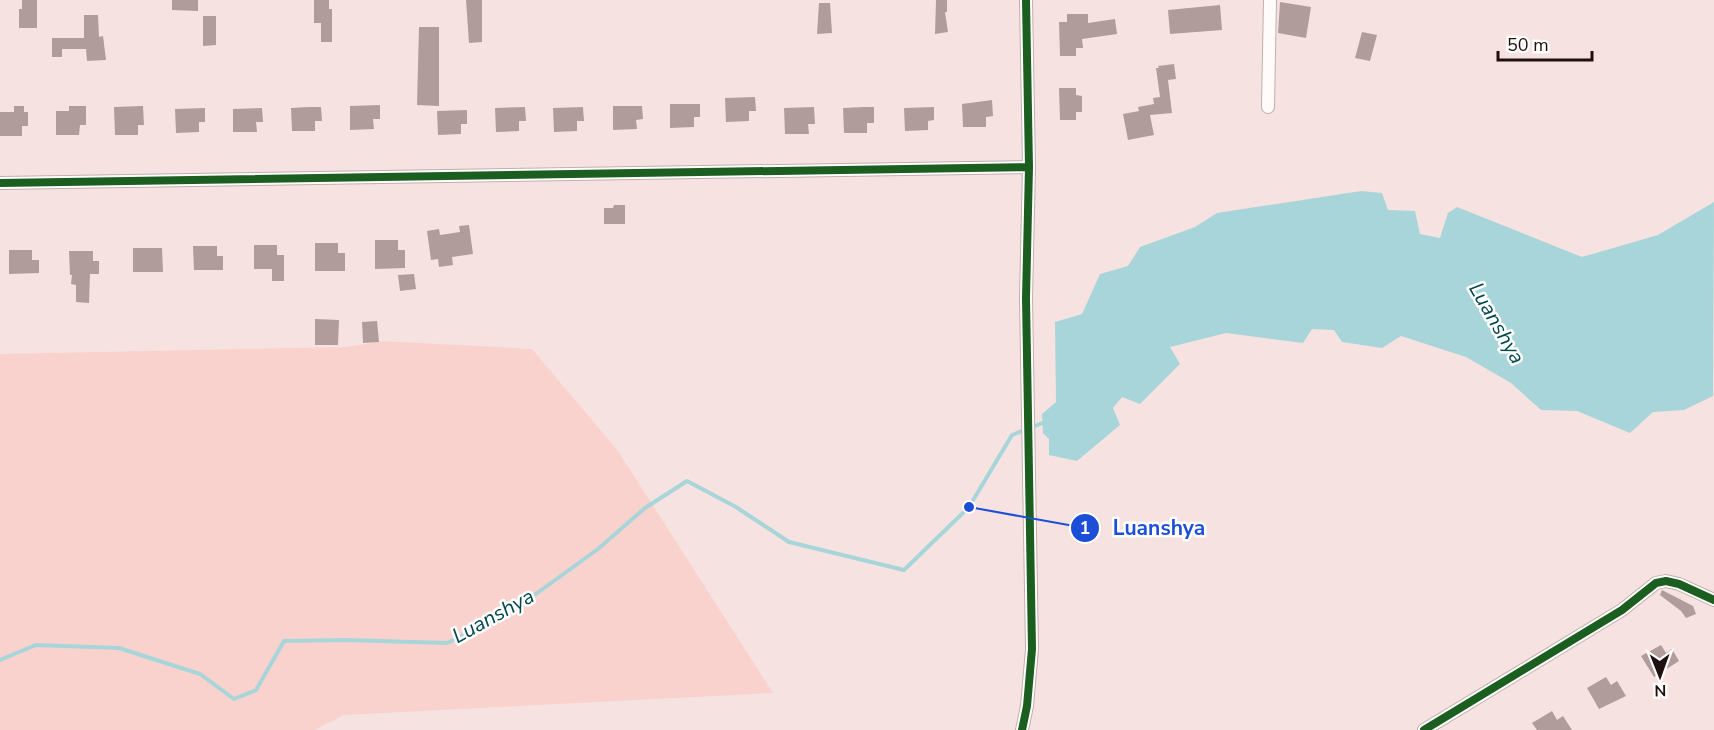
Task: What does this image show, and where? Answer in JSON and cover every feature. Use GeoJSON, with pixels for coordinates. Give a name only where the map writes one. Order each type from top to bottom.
{"type":"FeatureCollection","features":[{"type":"Feature","properties":{"kind":"street"},"geometry":{"type":"LineString","coordinates":[[1022,730],[1027,706],[1032,649],[1026,298],[1029,167],[1026,0]]}},
{"type":"Feature","properties":{"kind":"street"},"geometry":{"type":"LineString","coordinates":[[1268,107],[1270,0]]}},
{"type":"Feature","properties":{"kind":"street"},"geometry":{"type":"LineString","coordinates":[[0,183],[1029,167]]}},
{"type":"Feature","properties":{"kind":"street"},"geometry":{"type":"LineString","coordinates":[[1424,730],[1622,610],[1656,583],[1666,581],[1680,584],[1714,600]]}},
{"type":"Feature","properties":{"kind":"shaded area"},"geometry":{"type":"Polygon","coordinates":[[[384,341],[532,349],[618,451],[773,693],[344,715],[314,730],[0,730],[0,354],[346,347],[384,341]]]}},
{"type":"Feature","properties":{"kind":"water"},"geometry":{"type":"Polygon","coordinates":[[[1361,191],[1382,193],[1388,210],[1415,211],[1420,234],[1440,238],[1448,213],[1457,207],[1582,257],[1658,235],[1714,202],[1713,396],[1684,410],[1653,412],[1630,433],[1577,411],[1541,410],[1511,383],[1466,357],[1401,336],[1382,348],[1342,342],[1334,330],[1312,329],[1303,343],[1226,333],[1170,347],[1180,364],[1140,404],[1122,397],[1113,408],[1120,425],[1077,461],[1049,455],[1049,439],[1043,433],[1042,414],[1056,402],[1055,322],[1082,314],[1100,274],[1128,266],[1140,247],[1195,227],[1217,213],[1361,191]]]}},
{"type":"Feature","properties":{"kind":"building"},"geometry":{"type":"Polygon","coordinates":[[[22,0],[37,0],[37,28],[19,28],[19,9],[22,9],[22,0]]]}},
{"type":"Feature","properties":{"kind":"building"},"geometry":{"type":"Polygon","coordinates":[[[172,0],[198,0],[198,11],[172,10],[172,0]]]}},
{"type":"Feature","properties":{"kind":"building"},"geometry":{"type":"Polygon","coordinates":[[[314,0],[329,0],[329,9],[332,9],[332,42],[321,42],[321,23],[314,23],[314,0]]]}},
{"type":"Feature","properties":{"kind":"building"},"geometry":{"type":"Polygon","coordinates":[[[466,0],[482,0],[482,42],[469,43],[466,0]]]}},
{"type":"Feature","properties":{"kind":"building"},"geometry":{"type":"Polygon","coordinates":[[[936,0],[947,0],[947,12],[945,12],[948,32],[935,34],[936,0]]]}},
{"type":"Feature","properties":{"kind":"building"},"geometry":{"type":"Polygon","coordinates":[[[1280,2],[1311,7],[1306,38],[1278,33],[1280,2]]]}},
{"type":"Feature","properties":{"kind":"building"},"geometry":{"type":"Polygon","coordinates":[[[819,3],[830,3],[832,33],[817,34],[819,3]]]}},
{"type":"Feature","properties":{"kind":"building"},"geometry":{"type":"Polygon","coordinates":[[[1220,5],[1222,30],[1170,34],[1168,10],[1220,5]]]}},
{"type":"Feature","properties":{"kind":"building"},"geometry":{"type":"Polygon","coordinates":[[[1067,14],[1088,14],[1088,23],[1115,19],[1117,34],[1082,39],[1083,48],[1076,48],[1076,56],[1060,56],[1059,22],[1067,22],[1067,14]]]}},
{"type":"Feature","properties":{"kind":"building"},"geometry":{"type":"Polygon","coordinates":[[[84,15],[98,15],[99,37],[103,36],[106,60],[87,61],[86,49],[62,49],[62,57],[52,57],[52,38],[84,38],[84,15]]]}},
{"type":"Feature","properties":{"kind":"building"},"geometry":{"type":"Polygon","coordinates":[[[203,16],[216,16],[216,45],[203,46],[203,16]]]}},
{"type":"Feature","properties":{"kind":"building"},"geometry":{"type":"Polygon","coordinates":[[[419,27],[439,27],[439,106],[417,105],[419,27]]]}},
{"type":"Feature","properties":{"kind":"building"},"geometry":{"type":"Polygon","coordinates":[[[1362,32],[1377,35],[1370,61],[1355,58],[1362,32]]]}},
{"type":"Feature","properties":{"kind":"building"},"geometry":{"type":"Polygon","coordinates":[[[1174,64],[1176,79],[1168,80],[1172,113],[1150,115],[1154,135],[1128,140],[1123,114],[1139,111],[1138,107],[1154,104],[1153,98],[1160,97],[1156,68],[1174,64]]]}},
{"type":"Feature","properties":{"kind":"building"},"geometry":{"type":"Polygon","coordinates":[[[1059,88],[1076,88],[1076,95],[1082,96],[1082,112],[1076,112],[1076,120],[1060,120],[1059,88]]]}},
{"type":"Feature","properties":{"kind":"building"},"geometry":{"type":"Polygon","coordinates":[[[755,97],[756,111],[749,111],[749,121],[726,122],[725,98],[755,97]]]}},
{"type":"Feature","properties":{"kind":"building"},"geometry":{"type":"Polygon","coordinates":[[[992,100],[993,116],[986,117],[986,127],[963,127],[962,104],[992,100]]]}},
{"type":"Feature","properties":{"kind":"building"},"geometry":{"type":"Polygon","coordinates":[[[670,104],[700,104],[700,117],[694,117],[694,127],[670,128],[670,104]]]}},
{"type":"Feature","properties":{"kind":"building"},"geometry":{"type":"Polygon","coordinates":[[[380,105],[380,119],[373,119],[374,129],[350,130],[350,106],[380,105]]]}},
{"type":"Feature","properties":{"kind":"building"},"geometry":{"type":"Polygon","coordinates":[[[14,106],[24,106],[24,112],[28,112],[28,126],[22,126],[22,136],[0,136],[0,112],[14,112],[14,106]]]}},
{"type":"Feature","properties":{"kind":"building"},"geometry":{"type":"Polygon","coordinates":[[[69,106],[86,106],[86,125],[80,125],[79,135],[56,135],[56,111],[69,111],[69,106]]]}},
{"type":"Feature","properties":{"kind":"building"},"geometry":{"type":"Polygon","coordinates":[[[143,106],[144,125],[138,125],[138,135],[115,135],[114,107],[143,106]]]}},
{"type":"Feature","properties":{"kind":"building"},"geometry":{"type":"Polygon","coordinates":[[[613,106],[642,106],[643,119],[636,120],[637,129],[613,130],[613,106]]]}},
{"type":"Feature","properties":{"kind":"building"},"geometry":{"type":"Polygon","coordinates":[[[321,107],[322,121],[315,121],[315,131],[292,131],[291,108],[321,107]]]}},
{"type":"Feature","properties":{"kind":"building"},"geometry":{"type":"Polygon","coordinates":[[[525,107],[526,121],[519,121],[519,131],[496,132],[495,108],[525,107]]]}},
{"type":"Feature","properties":{"kind":"building"},"geometry":{"type":"Polygon","coordinates":[[[583,107],[584,121],[577,121],[577,131],[554,132],[553,108],[583,107]]]}},
{"type":"Feature","properties":{"kind":"building"},"geometry":{"type":"Polygon","coordinates":[[[814,107],[815,124],[808,124],[809,134],[785,134],[784,108],[814,107]]]}},
{"type":"Feature","properties":{"kind":"building"},"geometry":{"type":"Polygon","coordinates":[[[874,107],[874,123],[867,123],[867,133],[844,133],[843,108],[874,107]]]}},
{"type":"Feature","properties":{"kind":"building"},"geometry":{"type":"Polygon","coordinates":[[[934,107],[934,120],[928,121],[928,130],[905,131],[904,108],[934,107]]]}},
{"type":"Feature","properties":{"kind":"building"},"geometry":{"type":"Polygon","coordinates":[[[205,108],[205,122],[199,122],[199,132],[176,133],[175,109],[205,108]]]}},
{"type":"Feature","properties":{"kind":"building"},"geometry":{"type":"Polygon","coordinates":[[[262,108],[263,122],[256,122],[257,132],[233,132],[233,109],[262,108]]]}},
{"type":"Feature","properties":{"kind":"building"},"geometry":{"type":"Polygon","coordinates":[[[467,110],[467,124],[461,124],[461,134],[438,135],[437,111],[467,110]]]}},
{"type":"Feature","properties":{"kind":"building"},"geometry":{"type":"Polygon","coordinates":[[[614,205],[625,205],[625,224],[604,224],[604,208],[613,208],[614,205]]]}},
{"type":"Feature","properties":{"kind":"building"},"geometry":{"type":"Polygon","coordinates":[[[469,225],[473,254],[452,257],[453,265],[439,267],[438,259],[431,260],[427,231],[439,229],[440,235],[460,232],[459,226],[469,225]]]}},
{"type":"Feature","properties":{"kind":"building"},"geometry":{"type":"Polygon","coordinates":[[[375,240],[398,240],[398,250],[405,250],[405,268],[375,269],[375,240]]]}},
{"type":"Feature","properties":{"kind":"building"},"geometry":{"type":"Polygon","coordinates":[[[315,243],[338,243],[338,253],[345,253],[345,271],[315,271],[315,243]]]}},
{"type":"Feature","properties":{"kind":"building"},"geometry":{"type":"Polygon","coordinates":[[[254,245],[277,245],[277,255],[284,255],[284,281],[272,281],[272,269],[254,269],[254,245]]]}},
{"type":"Feature","properties":{"kind":"building"},"geometry":{"type":"Polygon","coordinates":[[[193,246],[217,246],[217,256],[223,256],[223,270],[194,270],[193,246]]]}},
{"type":"Feature","properties":{"kind":"building"},"geometry":{"type":"Polygon","coordinates":[[[133,248],[162,248],[163,272],[133,272],[133,248]]]}},
{"type":"Feature","properties":{"kind":"building"},"geometry":{"type":"Polygon","coordinates":[[[9,250],[32,250],[32,260],[39,260],[39,273],[9,274],[9,250]]]}},
{"type":"Feature","properties":{"kind":"building"},"geometry":{"type":"Polygon","coordinates":[[[69,251],[93,251],[93,261],[99,261],[99,274],[90,274],[89,303],[76,302],[76,285],[71,284],[69,251]]]}},
{"type":"Feature","properties":{"kind":"building"},"geometry":{"type":"Polygon","coordinates":[[[414,274],[416,289],[400,291],[398,275],[414,274]]]}},
{"type":"Feature","properties":{"kind":"building"},"geometry":{"type":"Polygon","coordinates":[[[315,319],[339,320],[338,345],[315,345],[315,319]]]}},
{"type":"Feature","properties":{"kind":"building"},"geometry":{"type":"Polygon","coordinates":[[[377,321],[379,342],[363,343],[362,322],[377,321]]]}},
{"type":"Feature","properties":{"kind":"building"},"geometry":{"type":"Polygon","coordinates":[[[1662,590],[1693,606],[1696,614],[1686,618],[1681,611],[1660,595],[1662,590]]]}},
{"type":"Feature","properties":{"kind":"building"},"geometry":{"type":"Polygon","coordinates":[[[1661,645],[1666,653],[1672,649],[1679,661],[1654,677],[1641,656],[1661,645]]]}},
{"type":"Feature","properties":{"kind":"building"},"geometry":{"type":"Polygon","coordinates":[[[1606,677],[1611,685],[1617,681],[1626,696],[1599,709],[1587,688],[1606,677]]]}},
{"type":"Feature","properties":{"kind":"building"},"geometry":{"type":"Polygon","coordinates":[[[1552,711],[1557,720],[1563,716],[1572,730],[1537,730],[1532,723],[1552,711]]]}},
{"type":"Feature","properties":{"kind":"waterway","name":"Luanshya"},"geometry":{"type":"LineString","coordinates":[[0,660],[36,645],[119,648],[200,674],[234,699],[256,690],[284,641],[447,643],[511,612],[598,549],[645,508],[687,481],[736,507],[789,542],[904,570],[969,507],[1012,435],[1045,422]]}},
{"type":"Feature","properties":{"kind":"cycle path"},"geometry":{"type":"LineString","coordinates":[[1022,730],[1027,706],[1032,649],[1026,298],[1029,167],[1026,0]]}},
{"type":"Feature","properties":{"kind":"cycle path"},"geometry":{"type":"LineString","coordinates":[[0,183],[1029,167]]}},
{"type":"Feature","properties":{"kind":"cycle path"},"geometry":{"type":"LineString","coordinates":[[1424,730],[1622,610],[1656,583],[1666,581],[1679,584],[1714,600]]}},
{"type":"Feature","properties":{"kind":"place","name":"Luanshya"},"geometry":{"type":"Point","coordinates":[969,507]}}]}
